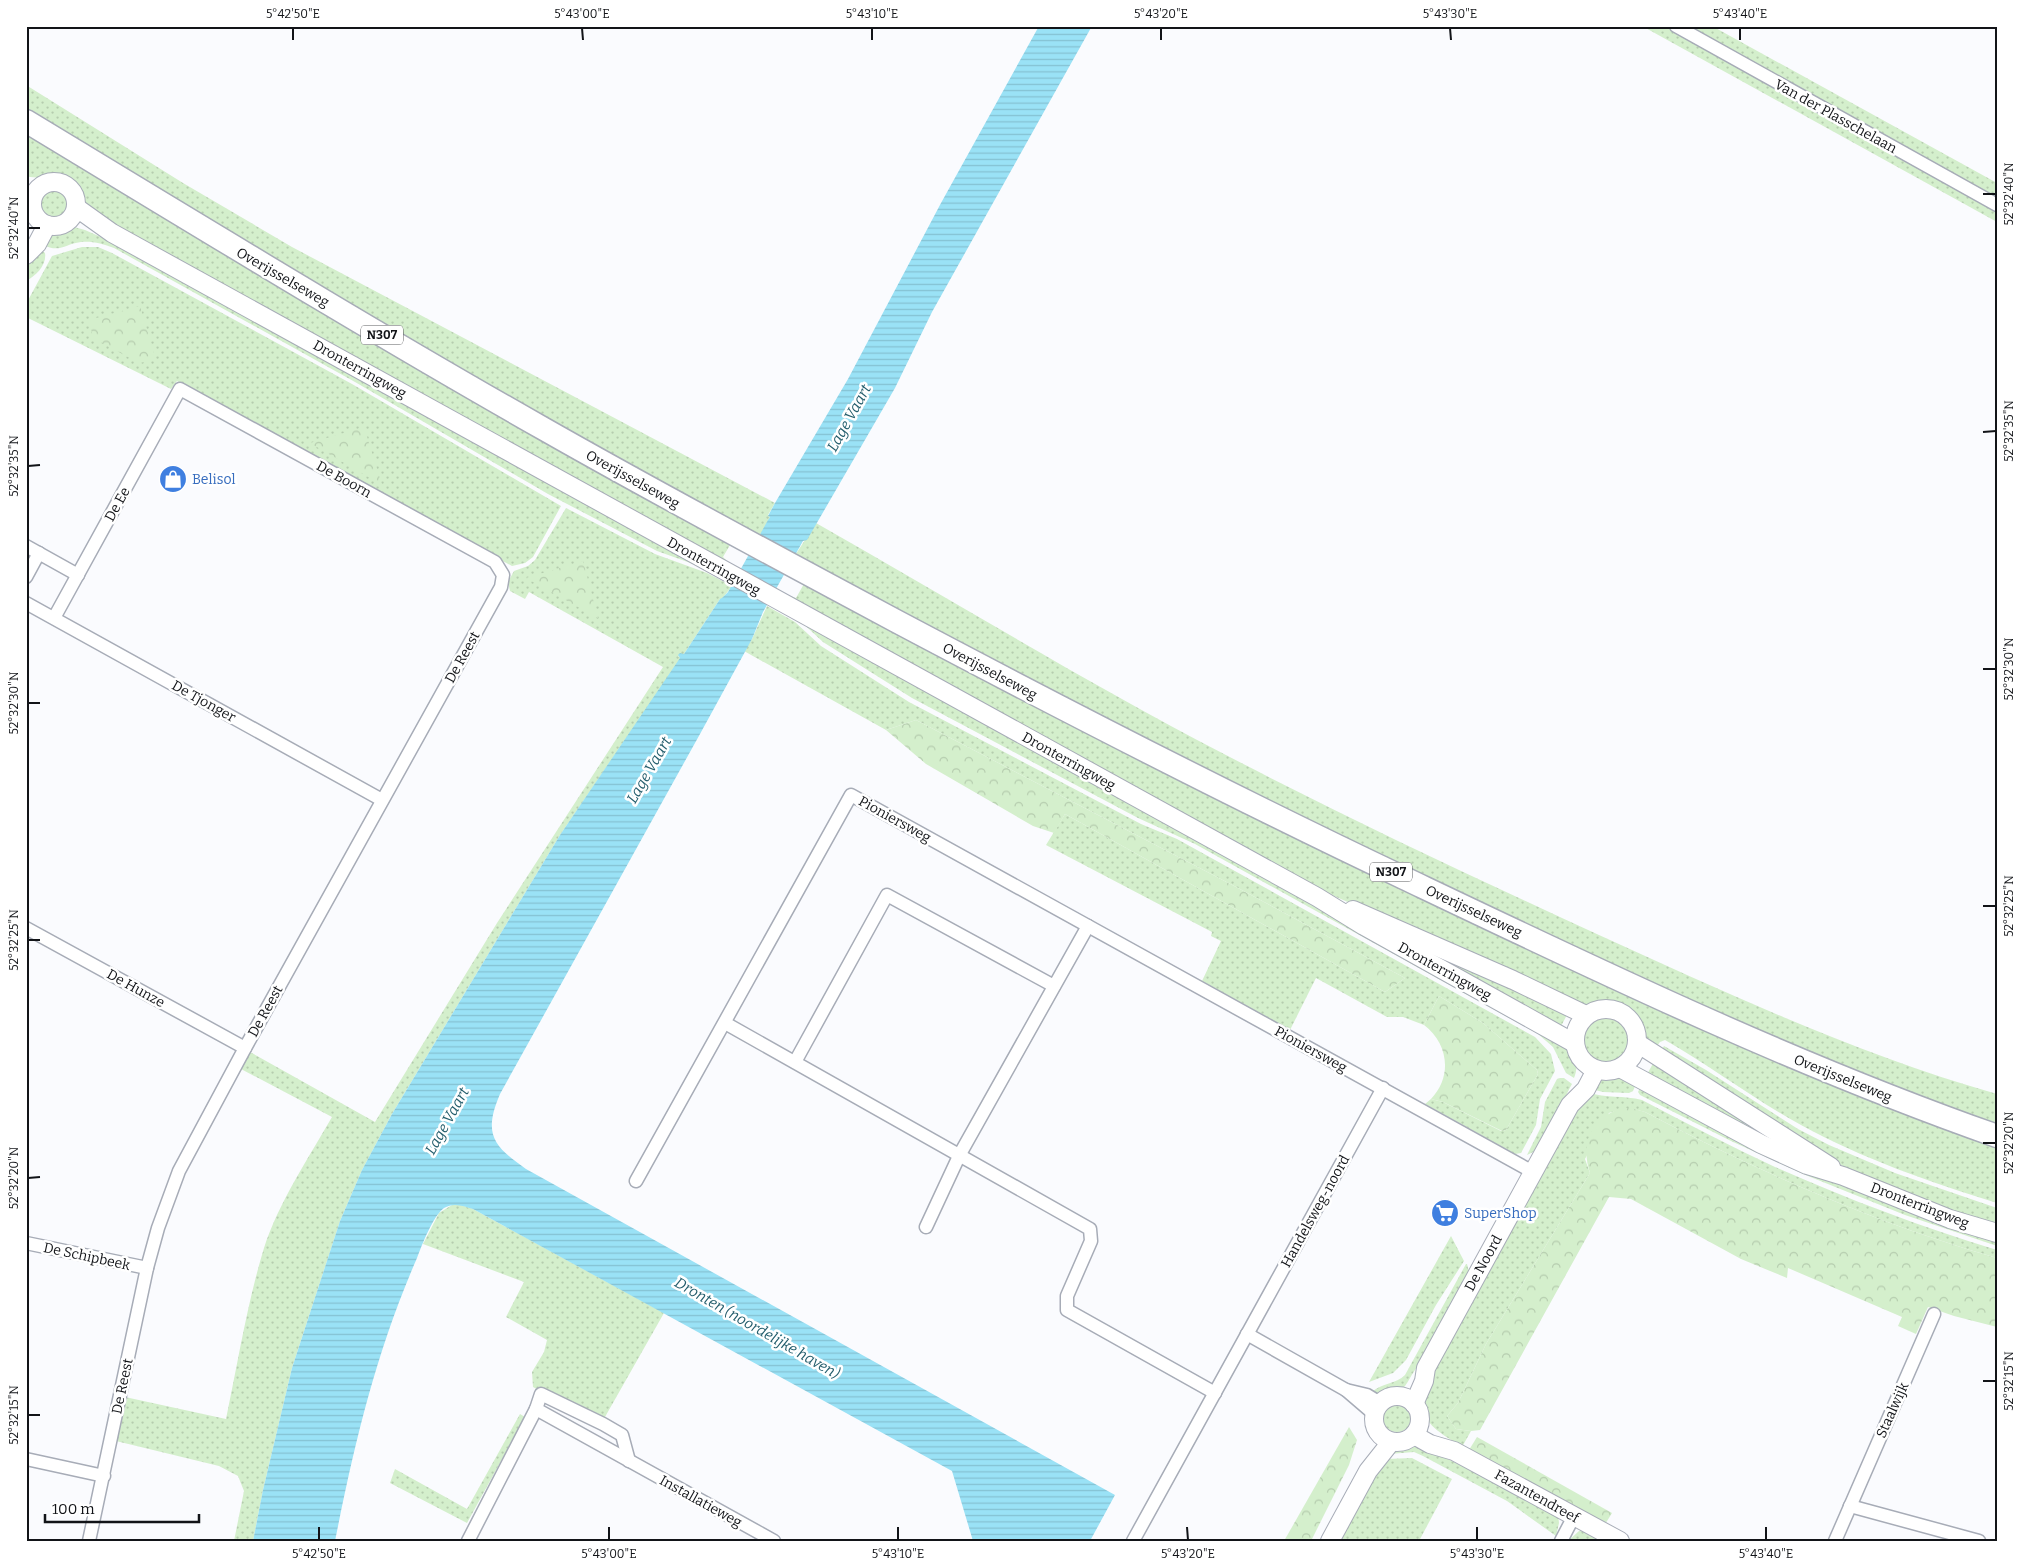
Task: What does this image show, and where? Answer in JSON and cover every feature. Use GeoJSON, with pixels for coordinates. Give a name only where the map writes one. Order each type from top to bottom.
{"type":"FeatureCollection","features":[{"type":"Feature","properties":{"kind":"highway","name":"Overijsselseweg"},"geometry":{"type":"LineString","coordinates":[[26,121],[230,246],[545,430],[802,571],[1070,713],[1325,840],[1584,964],[1752,1041],[1840,1077],[1997,1136]]}},
{"type":"Feature","properties":{"kind":"main road"},"geometry":{"type":"LineString","coordinates":[[52,182],[65,184],[75,194],[74,214],[60,226],[43,223],[32,209],[31,189],[52,182]]}},
{"type":"Feature","properties":{"kind":"main road","name":"Dronterringweg"},"geometry":{"type":"LineString","coordinates":[[74,214],[112,233],[1317,897],[1364,926],[1574,1043]]}},
{"type":"Feature","properties":{"kind":"main road"},"geometry":{"type":"LineString","coordinates":[[26,247],[43,223]]}},
{"type":"Feature","properties":{"kind":"main road"},"geometry":{"type":"LineString","coordinates":[[26,256],[37,244],[43,223]]}},
{"type":"Feature","properties":{"kind":"main road","name":"Dronterringweg"},"geometry":{"type":"LineString","coordinates":[[1317,897],[1371,917],[1513,980],[1586,1015]]}},
{"type":"Feature","properties":{"kind":"main road"},"geometry":{"type":"LineString","coordinates":[[1607,1008],[1627,1016],[1635,1028],[1638,1043],[1635,1053],[1629,1062],[1612,1071],[1591,1066],[1576,1051],[1574,1043],[1577,1028],[1586,1015],[1592,1011],[1607,1008]]}},
{"type":"Feature","properties":{"kind":"main road","name":"Dronterringweg"},"geometry":{"type":"LineString","coordinates":[[1638,1043],[1843,1176]]}},
{"type":"Feature","properties":{"kind":"main road","name":"De Noord"},"geometry":{"type":"LineString","coordinates":[[1409,1400],[1415,1376],[1426,1368],[1570,1105],[1586,1088],[1591,1066]]}},
{"type":"Feature","properties":{"kind":"main road","name":"Dronterringweg"},"geometry":{"type":"LineString","coordinates":[[1620,1068],[1762,1144],[1807,1165],[1843,1176],[1950,1219],[1997,1233]]}},
{"type":"Feature","properties":{"kind":"main road"},"geometry":{"type":"LineString","coordinates":[[1391,1396],[1409,1400],[1420,1416],[1417,1430],[1406,1441],[1386,1439],[1375,1428],[1377,1408],[1391,1396]]}},
{"type":"Feature","properties":{"kind":"main road","name":"Fazantendreef"},"geometry":{"type":"LineString","coordinates":[[1417,1430],[1430,1444],[1454,1451],[1620,1541]]}},
{"type":"Feature","properties":{"kind":"main road"},"geometry":{"type":"LineString","coordinates":[[1330,1541],[1368,1471],[1372,1456],[1386,1439]]}},
{"type":"Feature","properties":{"kind":"street","name":"Van der Plasschelaan"},"geometry":{"type":"LineString","coordinates":[[1676,26],[1997,204]]}},
{"type":"Feature","properties":{"kind":"street","name":"De Boorn"},"geometry":{"type":"LineString","coordinates":[[180,389],[495,562],[503,574]]}},
{"type":"Feature","properties":{"kind":"street","name":"De Ee"},"geometry":{"type":"LineString","coordinates":[[54,618],[180,389]]}},
{"type":"Feature","properties":{"kind":"street"},"geometry":{"type":"LineString","coordinates":[[26,546],[78,575]]}},
{"type":"Feature","properties":{"kind":"street"},"geometry":{"type":"LineString","coordinates":[[26,577],[39,553]]}},
{"type":"Feature","properties":{"kind":"street","name":"De Reest"},"geometry":{"type":"LineString","coordinates":[[89,1541],[147,1268],[158,1228],[179,1171],[501,586],[503,574]]}},
{"type":"Feature","properties":{"kind":"street","name":"De Tjonger"},"geometry":{"type":"LineString","coordinates":[[26,603],[382,800]]}},
{"type":"Feature","properties":{"kind":"street","name":"Pioniersweg"},"geometry":{"type":"LineString","coordinates":[[636,1181],[851,795],[1533,1172]]}},
{"type":"Feature","properties":{"kind":"street"},"geometry":{"type":"LineString","coordinates":[[795,1062],[887,895],[1054,986]]}},
{"type":"Feature","properties":{"kind":"street"},"geometry":{"type":"LineString","coordinates":[[926,1227],[960,1154],[1088,926]]}},
{"type":"Feature","properties":{"kind":"street","name":"De Hunze"},"geometry":{"type":"LineString","coordinates":[[26,928],[245,1048]]}},
{"type":"Feature","properties":{"kind":"street"},"geometry":{"type":"LineString","coordinates":[[724,1022],[1090,1229],[1092,1241],[1067,1296],[1067,1310],[1215,1393]]}},
{"type":"Feature","properties":{"kind":"street","name":"Handelsweg-noord"},"geometry":{"type":"LineString","coordinates":[[1133,1541],[1382,1088]]}},
{"type":"Feature","properties":{"kind":"street","name":"De Schipbeek"},"geometry":{"type":"LineString","coordinates":[[26,1243],[147,1268]]}},
{"type":"Feature","properties":{"kind":"street","name":"Staalwijk"},"geometry":{"type":"LineString","coordinates":[[1836,1541],[1934,1314]]}},
{"type":"Feature","properties":{"kind":"street"},"geometry":{"type":"LineString","coordinates":[[1246,1334],[1346,1390],[1367,1395],[1377,1408]]}},
{"type":"Feature","properties":{"kind":"street"},"geometry":{"type":"LineString","coordinates":[[468,1541],[536,1409],[541,1394],[622,1435],[629,1461]]}},
{"type":"Feature","properties":{"kind":"street","name":"Installatieweg"},"geometry":{"type":"LineString","coordinates":[[536,1409],[774,1541]]}},
{"type":"Feature","properties":{"kind":"street"},"geometry":{"type":"LineString","coordinates":[[26,1459],[104,1476]]}},
{"type":"Feature","properties":{"kind":"street"},"geometry":{"type":"LineString","coordinates":[[1850,1506],[1979,1541]]}},
{"type":"Feature","properties":{"kind":"street"},"geometry":{"type":"LineString","coordinates":[[1561,1541],[1574,1516]]}},
{"type":"Feature","properties":{"kind":"green space"},"geometry":{"type":"Polygon","coordinates":[[[1642,26],[1671,26],[1997,209],[1997,222],[1642,26]]]}},
{"type":"Feature","properties":{"kind":"green space"},"geometry":{"type":"Polygon","coordinates":[[[1686,26],[1712,26],[1997,183],[1997,199],[1686,26]]]}},
{"type":"Feature","properties":{"kind":"green space"},"geometry":{"type":"Polygon","coordinates":[[[26,85],[183,183],[292,247],[775,503],[758,540],[597,451],[26,113],[26,85]]]}},
{"type":"Feature","properties":{"kind":"green space"},"geometry":{"type":"Polygon","coordinates":[[[26,133],[730,545],[723,557],[730,564],[728,567],[115,227],[82,204],[74,185],[67,179],[57,176],[26,176],[26,133]]]}},
{"type":"Feature","properties":{"kind":"green space"},"geometry":{"type":"Polygon","coordinates":[[[54,189],[64,193],[68,203],[64,213],[54,217],[44,213],[40,203],[44,193],[54,189]]]}},
{"type":"Feature","properties":{"kind":"green space"},"geometry":{"type":"Polygon","coordinates":[[[74,227],[121,246],[710,570],[657,551],[548,494],[355,382],[114,248],[90,242],[75,243],[58,248],[42,244],[50,234],[74,227]]]}},
{"type":"Feature","properties":{"kind":"green space"},"geometry":{"type":"Polygon","coordinates":[[[82,247],[98,247],[112,253],[352,384],[561,506],[533,557],[525,563],[512,566],[177,381],[171,389],[26,317],[26,304],[52,256],[82,247]]]}},
{"type":"Feature","properties":{"kind":"green space"},"geometry":{"type":"Polygon","coordinates":[[[39,248],[45,253],[43,266],[26,281],[26,267],[39,248]]]}},
{"type":"Feature","properties":{"kind":"green space"},"geometry":{"type":"Polygon","coordinates":[[[140,306],[156,360],[139,363],[93,338],[89,320],[140,306]]]}},
{"type":"Feature","properties":{"kind":"green space"},"geometry":{"type":"Polygon","coordinates":[[[364,427],[382,485],[310,443],[364,427]]]}},
{"type":"Feature","properties":{"kind":"green space"},"geometry":{"type":"Polygon","coordinates":[[[566,508],[655,554],[707,573],[732,586],[720,599],[684,654],[678,656],[681,658],[560,835],[392,1114],[362,1170],[340,1221],[292,1368],[253,1541],[234,1541],[244,1491],[238,1476],[219,1466],[116,1441],[125,1397],[226,1419],[248,1312],[264,1248],[277,1215],[332,1117],[241,1069],[250,1052],[375,1122],[497,923],[663,667],[529,592],[525,599],[510,591],[508,582],[514,571],[528,566],[535,560],[566,508]]]}},
{"type":"Feature","properties":{"kind":"green space"},"geometry":{"type":"Polygon","coordinates":[[[816,523],[1172,727],[1363,824],[1599,935],[1795,1022],[1895,1061],[1997,1094],[1997,1129],[1837,1069],[1501,917],[792,560],[816,523]]]}},
{"type":"Feature","properties":{"kind":"green space"},"geometry":{"type":"Polygon","coordinates":[[[583,561],[598,618],[526,578],[583,561]]]}},
{"type":"Feature","properties":{"kind":"green space"},"geometry":{"type":"Polygon","coordinates":[[[805,582],[1333,852],[1389,883],[1997,1143],[1997,1203],[1897,1169],[1824,1137],[1767,1105],[1665,1040],[1660,1042],[1655,1049],[1642,1038],[1637,1023],[1626,1011],[1608,1004],[1587,1007],[1318,889],[785,599],[787,595],[796,598],[805,582]]]}},
{"type":"Feature","properties":{"kind":"green space"},"geometry":{"type":"Polygon","coordinates":[[[767,606],[795,622],[821,646],[909,702],[1141,824],[1177,839],[1535,1037],[1551,1054],[1555,1071],[1540,1099],[1536,1125],[1521,1153],[1515,1154],[1425,1104],[1431,1099],[1443,1102],[1501,1131],[1506,1130],[1538,1074],[1537,1070],[1483,1023],[1439,996],[1424,1025],[1403,1017],[1387,1017],[1316,978],[1290,1030],[1202,981],[1221,941],[1211,936],[1212,932],[1046,845],[1065,814],[1385,992],[1405,978],[1238,888],[916,720],[886,730],[744,651],[752,639],[767,606]]]}},
{"type":"Feature","properties":{"kind":"green space"},"geometry":{"type":"Polygon","coordinates":[[[796,617],[1564,1041],[1571,1049],[1575,1058],[1576,1073],[1574,1078],[1566,1073],[1553,1047],[1538,1034],[1195,844],[1138,818],[912,698],[823,642],[796,617]]]}},
{"type":"Feature","properties":{"kind":"green space"},"geometry":{"type":"Polygon","coordinates":[[[916,720],[1238,888],[1405,978],[1385,992],[1065,814],[1054,833],[1033,826],[926,764],[886,730],[916,720]]]}},
{"type":"Feature","properties":{"kind":"green space"},"geometry":{"type":"Polygon","coordinates":[[[1366,919],[1569,1011],[1559,1030],[1366,919]]]}},
{"type":"Feature","properties":{"kind":"green space"},"geometry":{"type":"Polygon","coordinates":[[[1439,996],[1483,1023],[1537,1070],[1538,1074],[1506,1130],[1502,1131],[1443,1102],[1431,1099],[1443,1080],[1445,1060],[1443,1050],[1438,1041],[1424,1025],[1439,996]]]}},
{"type":"Feature","properties":{"kind":"green space"},"geometry":{"type":"Polygon","coordinates":[[[1600,1018],[1610,1018],[1620,1023],[1628,1035],[1628,1044],[1624,1053],[1608,1062],[1599,1061],[1592,1057],[1586,1050],[1583,1042],[1584,1033],[1590,1024],[1600,1018]]]}},
{"type":"Feature","properties":{"kind":"green space"},"geometry":{"type":"Polygon","coordinates":[[[1664,1046],[1706,1070],[1798,1129],[1829,1145],[1895,1173],[1997,1208],[1997,1227],[1959,1215],[1869,1179],[1829,1159],[1660,1052],[1664,1046]]]}},
{"type":"Feature","properties":{"kind":"green space"},"geometry":{"type":"Polygon","coordinates":[[[1656,1058],[1811,1162],[1645,1078],[1656,1058]]]}},
{"type":"Feature","properties":{"kind":"green space"},"geometry":{"type":"Polygon","coordinates":[[[1610,1074],[1637,1082],[1633,1091],[1629,1093],[1595,1090],[1603,1076],[1610,1074]]]}},
{"type":"Feature","properties":{"kind":"green space"},"geometry":{"type":"Polygon","coordinates":[[[1564,1078],[1572,1084],[1549,1134],[1535,1150],[1527,1155],[1541,1127],[1545,1102],[1557,1079],[1564,1078]]]}},
{"type":"Feature","properties":{"kind":"green space"},"geometry":{"type":"Polygon","coordinates":[[[1642,1084],[1997,1239],[1997,1246],[1905,1215],[1803,1174],[1731,1141],[1640,1095],[1638,1092],[1642,1084]]]}},
{"type":"Feature","properties":{"kind":"green space"},"geometry":{"type":"Polygon","coordinates":[[[1588,1092],[1602,1096],[1642,1100],[1741,1151],[1802,1179],[1912,1222],[1997,1250],[1997,1258],[1906,1229],[1817,1194],[1730,1155],[1645,1112],[1627,1109],[1609,1113],[1585,1159],[1590,1173],[1486,1344],[1458,1403],[1447,1416],[1456,1429],[1471,1431],[1462,1447],[1432,1426],[1424,1412],[1423,1392],[1568,1121],[1588,1092]]]}},
{"type":"Feature","properties":{"kind":"green space"},"geometry":{"type":"Polygon","coordinates":[[[1621,1108],[1631,1108],[1645,1112],[1773,1175],[1862,1212],[1906,1229],[1997,1258],[1997,1327],[1928,1307],[1916,1334],[1898,1326],[1902,1317],[1788,1268],[1787,1278],[1741,1259],[1631,1199],[1609,1197],[1480,1430],[1456,1429],[1447,1416],[1458,1403],[1486,1344],[1590,1173],[1586,1152],[1590,1133],[1602,1119],[1621,1108]]]}},
{"type":"Feature","properties":{"kind":"green space"},"geometry":{"type":"Polygon","coordinates":[[[452,1205],[461,1205],[473,1209],[664,1313],[601,1424],[533,1387],[532,1372],[544,1352],[547,1340],[506,1317],[524,1282],[423,1244],[439,1213],[452,1205]]]}},
{"type":"Feature","properties":{"kind":"green space"},"geometry":{"type":"Polygon","coordinates":[[[1451,1236],[1464,1261],[1436,1305],[1406,1360],[1393,1373],[1369,1382],[1451,1236]]]}},
{"type":"Feature","properties":{"kind":"green space"},"geometry":{"type":"Polygon","coordinates":[[[1466,1264],[1469,1272],[1437,1334],[1405,1386],[1389,1393],[1380,1394],[1372,1392],[1405,1375],[1466,1264]]]}},
{"type":"Feature","properties":{"kind":"green space"},"geometry":{"type":"Polygon","coordinates":[[[1397,1404],[1407,1408],[1411,1418],[1407,1428],[1397,1432],[1387,1428],[1383,1418],[1387,1408],[1397,1404]]]}},
{"type":"Feature","properties":{"kind":"green space"},"geometry":{"type":"Polygon","coordinates":[[[520,1414],[525,1417],[467,1523],[390,1483],[395,1469],[467,1509],[520,1414]]]}},
{"type":"Feature","properties":{"kind":"green space"},"geometry":{"type":"Polygon","coordinates":[[[1349,1427],[1357,1440],[1349,1465],[1311,1541],[1284,1541],[1349,1427]]]}},
{"type":"Feature","properties":{"kind":"green space"},"geometry":{"type":"Polygon","coordinates":[[[1477,1437],[1612,1513],[1604,1526],[1469,1450],[1477,1437]]]}},
{"type":"Feature","properties":{"kind":"green space"},"geometry":{"type":"Polygon","coordinates":[[[1418,1444],[1558,1514],[1559,1523],[1556,1536],[1507,1501],[1423,1456],[1414,1452],[1389,1454],[1398,1447],[1418,1444]]]}},
{"type":"Feature","properties":{"kind":"green space"},"geometry":{"type":"Polygon","coordinates":[[[1412,1458],[1452,1479],[1419,1541],[1341,1541],[1369,1481],[1386,1459],[1412,1458]]]}},
{"type":"Feature","properties":{"kind":"green space"},"geometry":{"type":"Polygon","coordinates":[[[1579,1531],[1589,1531],[1608,1541],[1568,1541],[1579,1531]]]}},
{"type":"Feature","properties":{"kind":"water"},"geometry":{"type":"Polygon","coordinates":[[[1039,26],[1092,26],[932,312],[895,388],[807,540],[803,541],[763,612],[752,639],[500,1094],[492,1119],[492,1129],[494,1138],[499,1146],[526,1169],[1115,1495],[1090,1541],[973,1541],[952,1471],[473,1209],[455,1205],[444,1208],[432,1224],[390,1328],[368,1397],[350,1468],[335,1541],[253,1541],[292,1368],[340,1221],[362,1170],[392,1114],[560,835],[680,658],[678,655],[680,653],[684,654],[720,599],[728,592],[770,517],[768,516],[775,503],[848,379],[941,203],[1039,26]]]}},
{"type":"Feature","properties":{"kind":"place","name":"Belisol"},"geometry":{"type":"Point","coordinates":[173,479]}},
{"type":"Feature","properties":{"kind":"place","name":"SuperShop"},"geometry":{"type":"Point","coordinates":[1445,1213]}},
{"type":"Feature","properties":{"kind":"water label","name":"Lage Vaart"},"geometry":{"type":"Point","coordinates":[849,418]}},
{"type":"Feature","properties":{"kind":"water label","name":"Lage Vaart"},"geometry":{"type":"Point","coordinates":[649,770]}},
{"type":"Feature","properties":{"kind":"water label","name":"Lage Vaart"},"geometry":{"type":"Point","coordinates":[447,1121]}},
{"type":"Feature","properties":{"kind":"water label","name":"Dronten (noordelijke haven)"},"geometry":{"type":"Point","coordinates":[757,1328]}}]}
